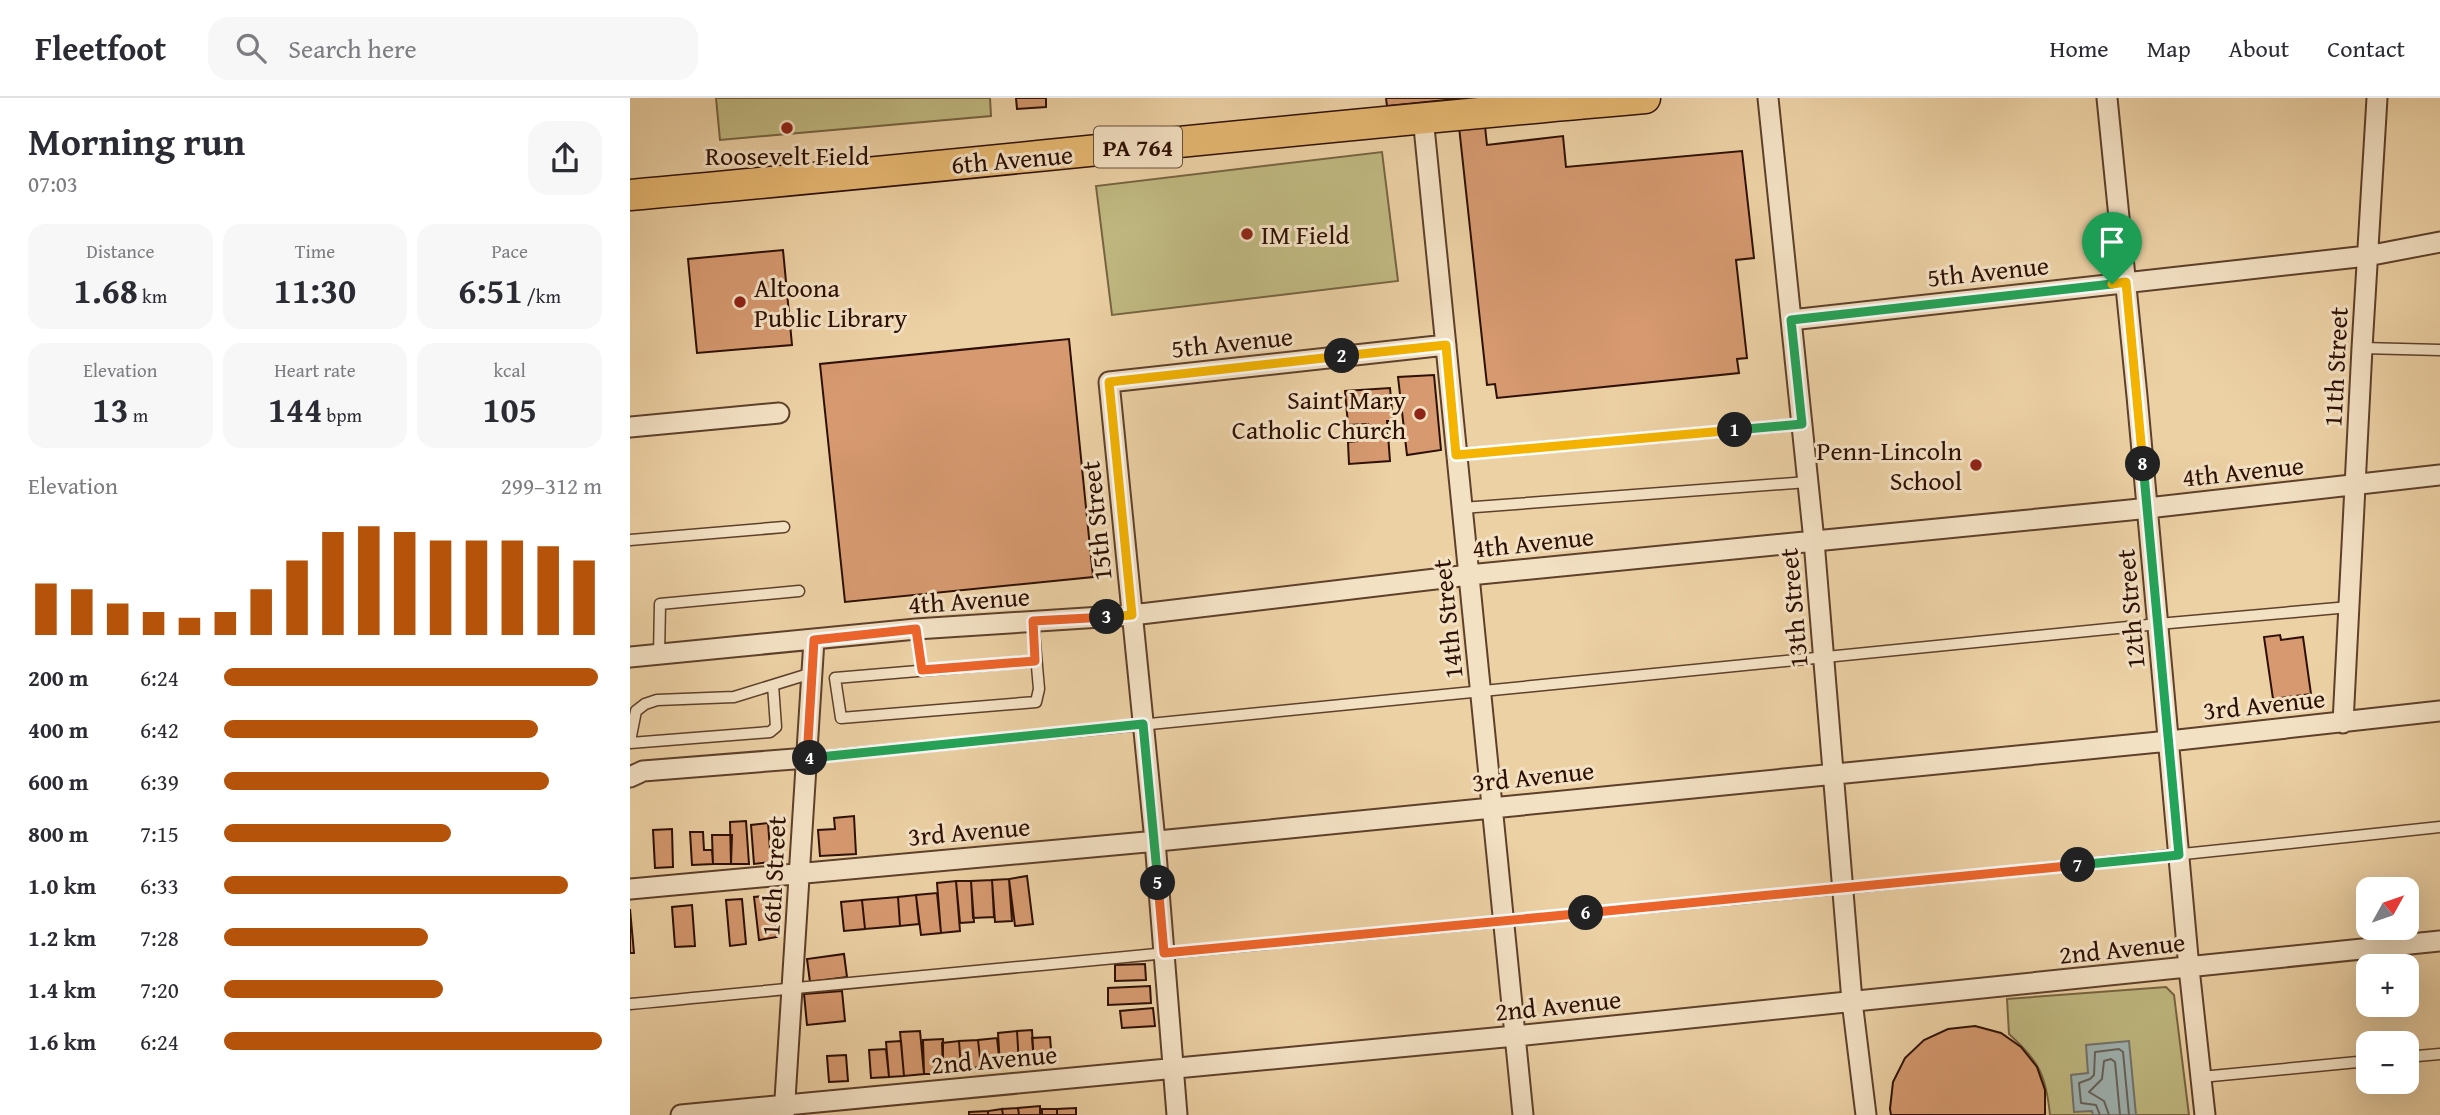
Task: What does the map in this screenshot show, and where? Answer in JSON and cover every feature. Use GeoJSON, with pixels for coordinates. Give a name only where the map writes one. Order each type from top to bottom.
{"type":"FeatureCollection","features":[{"type":"Feature","properties":{"kind":"main road","name":"6th Avenue"},"geometry":{"type":"LineString","coordinates":[[630,195],[1423,117],[1645,98]]}},
{"type":"Feature","properties":{"kind":"street","name":"13th Street"},"geometry":{"type":"LineString","coordinates":[[1768,98],[1814,541],[1865,1115]]}},
{"type":"Feature","properties":{"kind":"street","name":"12th Street"},"geometry":{"type":"LineString","coordinates":[[2107,98],[2205,1115]]}},
{"type":"Feature","properties":{"kind":"street","name":"11th Street"},"geometry":{"type":"LineString","coordinates":[[2343,723],[2361,348],[2377,98]]}},
{"type":"Feature","properties":{"kind":"street","name":"14th Street"},"geometry":{"type":"LineString","coordinates":[[1423,117],[1522,1115]]}},
{"type":"Feature","properties":{"kind":"street","name":"5th Avenue"},"geometry":{"type":"LineString","coordinates":[[1791,320],[2367,256],[2440,242]]}},
{"type":"Feature","properties":{"kind":"street","name":"5th Avenue"},"geometry":{"type":"LineString","coordinates":[[1109,382],[1446,345]]}},
{"type":"Feature","properties":{"kind":"street","name":"15th Street"},"geometry":{"type":"LineString","coordinates":[[1109,382],[1155,841],[1177,1115]]}},
{"type":"Feature","properties":{"kind":"street"},"geometry":{"type":"LineString","coordinates":[[630,428],[779,413]]}},
{"type":"Feature","properties":{"kind":"street","name":"4th Avenue"},"geometry":{"type":"LineString","coordinates":[[630,657],[916,629],[1132,615],[1469,575],[2147,508],[2440,475]]}},
{"type":"Feature","properties":{"kind":"street","name":"16th Street"},"geometry":{"type":"LineString","coordinates":[[784,1110],[814,640]]}},
{"type":"Feature","properties":{"kind":"street","name":"3rd Avenue"},"geometry":{"type":"LineString","coordinates":[[630,889],[1155,841],[2169,741],[2440,711]]}},
{"type":"Feature","properties":{"kind":"street"},"geometry":{"type":"LineString","coordinates":[[630,777],[643,771],[807,758]]}},
{"type":"Feature","properties":{"kind":"street","name":"2nd Avenue"},"geometry":{"type":"LineString","coordinates":[[681,1115],[784,1110],[2440,941]]}},
{"type":"Feature","properties":{"kind":"lane"},"geometry":{"type":"LineString","coordinates":[[2361,348],[2440,351]]}},
{"type":"Feature","properties":{"kind":"lane"},"geometry":{"type":"LineString","coordinates":[[1456,455],[1802,424]]}},
{"type":"Feature","properties":{"kind":"lane"},"geometry":{"type":"LineString","coordinates":[[1462,508],[1808,482]]}},
{"type":"Feature","properties":{"kind":"lane"},"geometry":{"type":"LineString","coordinates":[[630,540],[784,527]]}},
{"type":"Feature","properties":{"kind":"lane"},"geometry":{"type":"LineString","coordinates":[[659,655],[660,604],[799,591]]}},
{"type":"Feature","properties":{"kind":"lane"},"geometry":{"type":"LineString","coordinates":[[807,758],[2349,607]]}},
{"type":"Feature","properties":{"kind":"lane"},"geometry":{"type":"LineString","coordinates":[[1033,621],[1039,689],[1036,702],[841,718],[835,678],[1035,661]]}},
{"type":"Feature","properties":{"kind":"lane"},"geometry":{"type":"LineString","coordinates":[[916,629],[922,670]]}},
{"type":"Feature","properties":{"kind":"lane"},"geometry":{"type":"LineString","coordinates":[[773,685],[776,727],[770,732],[630,742],[636,711],[645,704],[734,697],[773,685],[812,673]]}},
{"type":"Feature","properties":{"kind":"lane"},"geometry":{"type":"LineString","coordinates":[[630,1004],[1503,922],[2440,827]]}},
{"type":"Feature","properties":{"kind":"lane"},"geometry":{"type":"LineString","coordinates":[[2419,1056],[2440,1054]]}},
{"type":"Feature","properties":{"kind":"lane"},"geometry":{"type":"LineString","coordinates":[[2201,1077],[2356,1062]]}},
{"type":"Feature","properties":{"kind":"shaded area","name":"Roosevelt Field"},"geometry":{"type":"Polygon","coordinates":[[[716,98],[990,98],[991,116],[720,140],[716,98]]]}},
{"type":"Feature","properties":{"kind":"shaded area","name":"IM Field"},"geometry":{"type":"Polygon","coordinates":[[[1382,152],[1398,281],[1112,315],[1096,186],[1382,152]]]}},
{"type":"Feature","properties":{"kind":"shaded area"},"geometry":{"type":"Polygon","coordinates":[[[2166,987],[2174,995],[2189,1115],[2050,1115],[2046,1089],[2039,1070],[2028,1052],[2009,1034],[2007,999],[2166,987]]]}},
{"type":"Feature","properties":{"kind":"water"},"geometry":{"type":"Polygon","coordinates":[[[2129,1041],[2136,1115],[2074,1112],[2071,1075],[2088,1073],[2086,1045],[2129,1041]]]}},
{"type":"Feature","properties":{"kind":"building"},"geometry":{"type":"Polygon","coordinates":[[[1016,98],[1046,98],[1046,107],[1017,109],[1016,98]]]}},
{"type":"Feature","properties":{"kind":"building"},"geometry":{"type":"Polygon","coordinates":[[[1386,98],[1482,98],[1487,145],[1563,136],[1566,167],[1742,151],[1754,258],[1736,260],[1747,358],[1737,359],[1739,373],[1497,398],[1495,384],[1487,385],[1456,99],[1387,106],[1386,98]]]}},
{"type":"Feature","properties":{"kind":"building","name":"Altoona Public Library"},"geometry":{"type":"Polygon","coordinates":[[[783,250],[792,345],[697,353],[688,259],[783,250]]]}},
{"type":"Feature","properties":{"kind":"building"},"geometry":{"type":"Polygon","coordinates":[[[1069,339],[1093,577],[845,602],[820,364],[1069,339]]]}},
{"type":"Feature","properties":{"kind":"building","name":"Saint Mary Catholic Church"},"geometry":{"type":"Polygon","coordinates":[[[1434,375],[1441,450],[1407,455],[1398,377],[1434,375]]]}},
{"type":"Feature","properties":{"kind":"building"},"geometry":{"type":"Polygon","coordinates":[[[1390,388],[1393,421],[1387,421],[1390,461],[1349,464],[1348,442],[1357,441],[1356,435],[1368,434],[1368,424],[1348,425],[1345,391],[1390,388]]]}},
{"type":"Feature","properties":{"kind":"building"},"geometry":{"type":"Polygon","coordinates":[[[2280,635],[2281,640],[2303,637],[2311,694],[2273,699],[2264,637],[2280,635]]]}},
{"type":"Feature","properties":{"kind":"building"},"geometry":{"type":"Polygon","coordinates":[[[854,816],[856,854],[820,856],[818,830],[835,829],[834,818],[854,816]]]}},
{"type":"Feature","properties":{"kind":"building"},"geometry":{"type":"Polygon","coordinates":[[[746,821],[749,864],[731,864],[730,822],[746,821]]]}},
{"type":"Feature","properties":{"kind":"building"},"geometry":{"type":"Polygon","coordinates":[[[768,823],[771,862],[754,864],[751,825],[768,823]]]}},
{"type":"Feature","properties":{"kind":"building"},"geometry":{"type":"Polygon","coordinates":[[[672,829],[673,867],[655,868],[653,830],[672,829]]]}},
{"type":"Feature","properties":{"kind":"building"},"geometry":{"type":"Polygon","coordinates":[[[690,832],[703,832],[704,850],[712,850],[713,864],[692,865],[690,832]]]}},
{"type":"Feature","properties":{"kind":"building"},"geometry":{"type":"Polygon","coordinates":[[[712,835],[732,835],[731,864],[713,864],[712,835]]]}},
{"type":"Feature","properties":{"kind":"building"},"geometry":{"type":"Polygon","coordinates":[[[1027,876],[1033,924],[1015,926],[1009,879],[1027,876]]]}},
{"type":"Feature","properties":{"kind":"building"},"geometry":{"type":"Polygon","coordinates":[[[1009,879],[1012,921],[995,922],[992,880],[1009,879]]]}},
{"type":"Feature","properties":{"kind":"building"},"geometry":{"type":"Polygon","coordinates":[[[992,880],[994,917],[973,918],[971,881],[992,880]]]}},
{"type":"Feature","properties":{"kind":"building"},"geometry":{"type":"Polygon","coordinates":[[[956,881],[960,931],[941,933],[937,883],[956,881]]]}},
{"type":"Feature","properties":{"kind":"building"},"geometry":{"type":"Polygon","coordinates":[[[956,881],[971,881],[974,922],[960,923],[956,881]]]}},
{"type":"Feature","properties":{"kind":"building"},"geometry":{"type":"Polygon","coordinates":[[[937,893],[941,933],[921,935],[916,895],[937,893]]]}},
{"type":"Feature","properties":{"kind":"building"},"geometry":{"type":"Polygon","coordinates":[[[772,895],[777,937],[759,940],[754,897],[772,895]]]}},
{"type":"Feature","properties":{"kind":"building"},"geometry":{"type":"Polygon","coordinates":[[[916,895],[919,924],[900,926],[898,897],[916,895]]]}},
{"type":"Feature","properties":{"kind":"building"},"geometry":{"type":"Polygon","coordinates":[[[898,897],[900,926],[865,929],[862,900],[898,897]]]}},
{"type":"Feature","properties":{"kind":"building"},"geometry":{"type":"Polygon","coordinates":[[[742,899],[746,944],[730,946],[726,900],[742,899]]]}},
{"type":"Feature","properties":{"kind":"building"},"geometry":{"type":"Polygon","coordinates":[[[862,900],[865,929],[844,931],[841,902],[862,900]]]}},
{"type":"Feature","properties":{"kind":"building"},"geometry":{"type":"Polygon","coordinates":[[[692,905],[695,946],[675,947],[672,907],[692,905]]]}},
{"type":"Feature","properties":{"kind":"building"},"geometry":{"type":"Polygon","coordinates":[[[630,909],[634,953],[630,953],[630,909]]]}},
{"type":"Feature","properties":{"kind":"building"},"geometry":{"type":"Polygon","coordinates":[[[844,954],[847,977],[810,982],[807,959],[844,954]]]}},
{"type":"Feature","properties":{"kind":"building"},"geometry":{"type":"Polygon","coordinates":[[[1145,964],[1146,980],[1115,981],[1115,965],[1145,964]]]}},
{"type":"Feature","properties":{"kind":"building"},"geometry":{"type":"Polygon","coordinates":[[[1150,986],[1151,1003],[1108,1005],[1108,988],[1150,986]]]}},
{"type":"Feature","properties":{"kind":"building"},"geometry":{"type":"Polygon","coordinates":[[[842,991],[845,1021],[807,1025],[804,994],[842,991]]]}},
{"type":"Feature","properties":{"kind":"building"},"geometry":{"type":"Polygon","coordinates":[[[1153,1008],[1155,1026],[1122,1028],[1120,1011],[1153,1008]]]}},
{"type":"Feature","properties":{"kind":"building"},"geometry":{"type":"Polygon","coordinates":[[[1975,1026],[2001,1033],[2021,1047],[2037,1067],[2045,1090],[2045,1115],[1891,1115],[1893,1082],[1905,1058],[1924,1040],[1948,1029],[1975,1026]]]}},
{"type":"Feature","properties":{"kind":"building"},"geometry":{"type":"Polygon","coordinates":[[[1032,1030],[1034,1063],[1019,1064],[1017,1031],[1032,1030]]]}},
{"type":"Feature","properties":{"kind":"building"},"geometry":{"type":"Polygon","coordinates":[[[920,1031],[924,1074],[904,1076],[900,1032],[920,1031]]]}},
{"type":"Feature","properties":{"kind":"building"},"geometry":{"type":"Polygon","coordinates":[[[1017,1031],[1019,1064],[1000,1066],[998,1033],[1017,1031]]]}},
{"type":"Feature","properties":{"kind":"building"},"geometry":{"type":"Polygon","coordinates":[[[1050,1037],[1052,1062],[1034,1063],[1032,1038],[1050,1037]]]}},
{"type":"Feature","properties":{"kind":"building"},"geometry":{"type":"Polygon","coordinates":[[[997,1038],[1000,1066],[981,1067],[978,1040],[997,1038]]]}},
{"type":"Feature","properties":{"kind":"building"},"geometry":{"type":"Polygon","coordinates":[[[943,1039],[943,1070],[935,1074],[924,1074],[923,1040],[943,1039]]]}},
{"type":"Feature","properties":{"kind":"building"},"geometry":{"type":"Polygon","coordinates":[[[978,1040],[981,1067],[961,1069],[959,1041],[978,1040]]]}},
{"type":"Feature","properties":{"kind":"building"},"geometry":{"type":"Polygon","coordinates":[[[901,1041],[904,1076],[889,1077],[886,1042],[901,1041]]]}},
{"type":"Feature","properties":{"kind":"building"},"geometry":{"type":"Polygon","coordinates":[[[959,1041],[961,1069],[943,1070],[942,1043],[959,1041]]]}},
{"type":"Feature","properties":{"kind":"building"},"geometry":{"type":"Polygon","coordinates":[[[886,1049],[889,1077],[871,1078],[869,1050],[886,1049]]]}},
{"type":"Feature","properties":{"kind":"building"},"geometry":{"type":"Polygon","coordinates":[[[846,1055],[848,1081],[829,1082],[827,1056],[846,1055]]]}},
{"type":"Feature","properties":{"kind":"building"},"geometry":{"type":"Polygon","coordinates":[[[1040,1106],[1040,1115],[1019,1115],[1018,1108],[1040,1106]]]}},
{"type":"Feature","properties":{"kind":"building"},"geometry":{"type":"Polygon","coordinates":[[[1018,1108],[1019,1115],[1003,1115],[1002,1109],[1018,1108]]]}},
{"type":"Feature","properties":{"kind":"building"},"geometry":{"type":"Polygon","coordinates":[[[1076,1108],[1076,1115],[1057,1115],[1057,1109],[1076,1108]]]}},
{"type":"Feature","properties":{"kind":"building"},"geometry":{"type":"Polygon","coordinates":[[[1002,1109],[1003,1115],[988,1115],[988,1111],[1002,1109]]]}},
{"type":"Feature","properties":{"kind":"building"},"geometry":{"type":"Polygon","coordinates":[[[1042,1109],[1057,1109],[1057,1115],[1042,1115],[1042,1109]]]}},
{"type":"Feature","properties":{"kind":"building"},"geometry":{"type":"Polygon","coordinates":[[[988,1111],[988,1115],[969,1115],[969,1112],[988,1111]]]}},
{"type":"Feature","properties":{"kind":"place","name":"Roosevelt Field"},"geometry":{"type":"Point","coordinates":[787,128]}},
{"type":"Feature","properties":{"kind":"place","name":"IM Field"},"geometry":{"type":"Point","coordinates":[1247,234]}},
{"type":"Feature","properties":{"kind":"place","name":"Altoona Public Library"},"geometry":{"type":"Point","coordinates":[740,302]}},
{"type":"Feature","properties":{"kind":"place","name":"Saint Mary Catholic Church"},"geometry":{"type":"Point","coordinates":[1420,414]}},
{"type":"Feature","properties":{"kind":"place","name":"Penn-Lincoln School"},"geometry":{"type":"Point","coordinates":[1976,465]}},
{"type":"Feature","properties":{"kind":"route"},"geometry":{"type":"LineString","coordinates":[[2126,282],[2179,855],[1164,953],[1143,724],[807,758],[814,640],[916,629],[922,670],[1035,661],[1033,621],[1132,615],[1109,382],[1446,345],[1456,455],[1802,424],[1791,320],[2112,284],[2126,282]]}}]}
